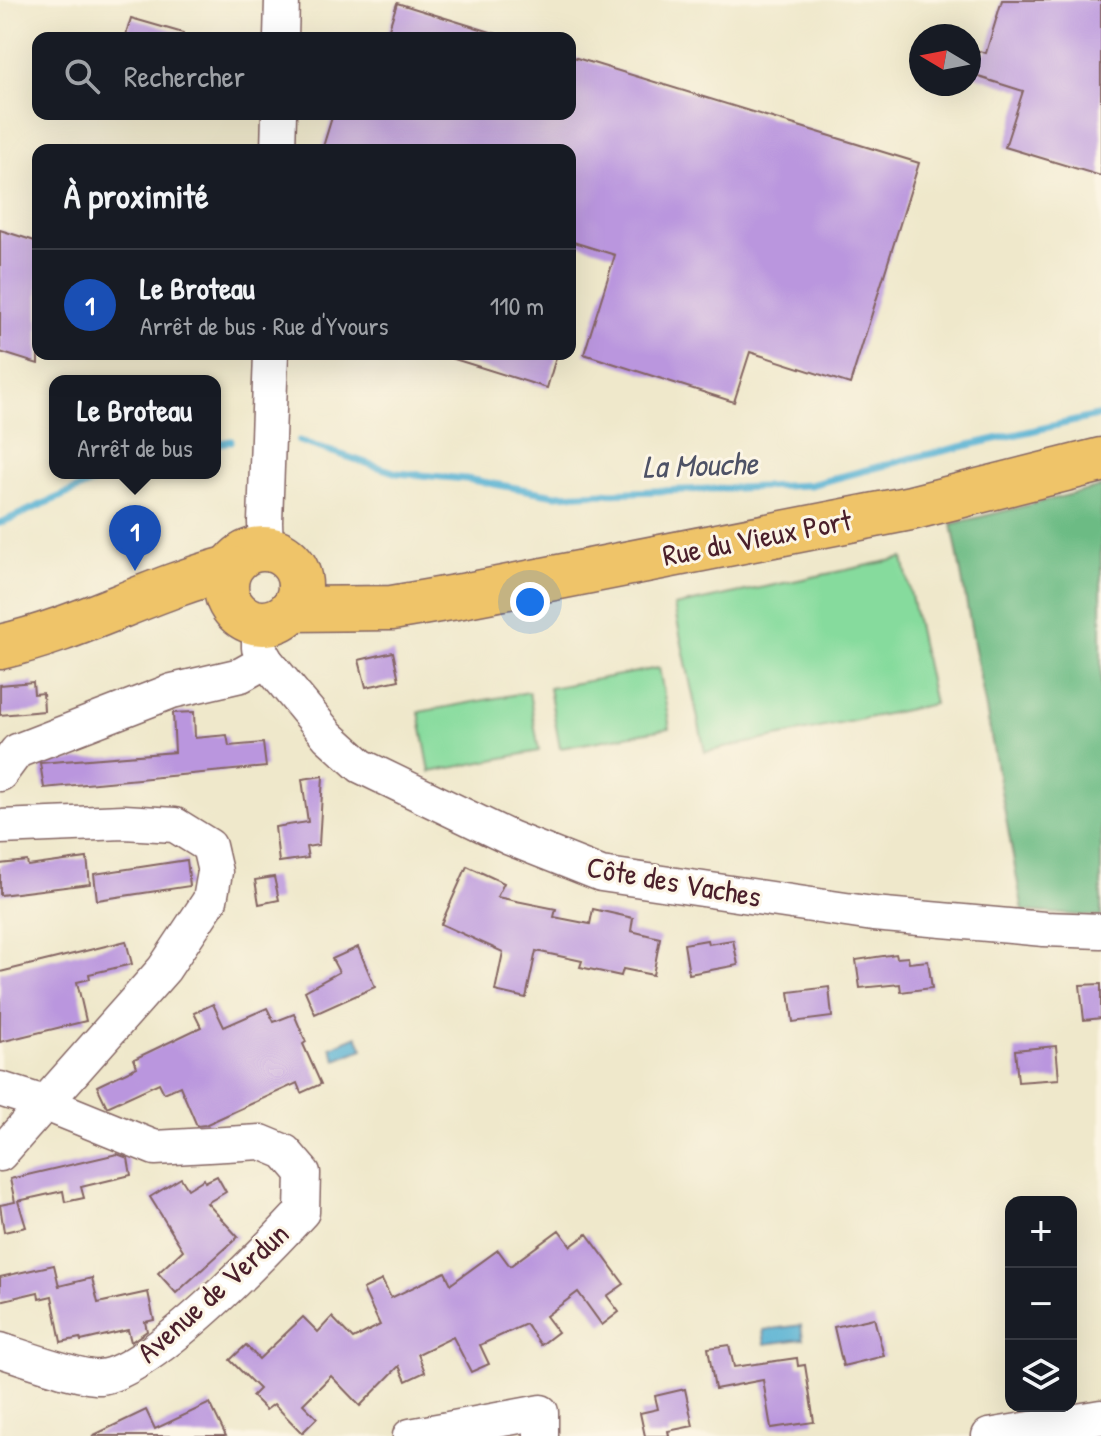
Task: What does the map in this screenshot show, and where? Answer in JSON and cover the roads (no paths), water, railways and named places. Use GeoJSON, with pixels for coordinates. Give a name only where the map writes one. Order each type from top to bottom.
{"type":"FeatureCollection","features":[{"type":"Feature","properties":{"kind":"main road","name":"Rue du Vieux Port"},"geometry":{"type":"LineString","coordinates":[[0,647],[36,639],[142,600],[189,578],[263,599],[392,608],[911,508],[1101,460]]}},
{"type":"Feature","properties":{"kind":"street"},"geometry":{"type":"LineString","coordinates":[[281,32],[282,0]]}},
{"type":"Feature","properties":{"kind":"street"},"geometry":{"type":"LineString","coordinates":[[278,144],[279,120]]}},
{"type":"Feature","properties":{"kind":"street"},"geometry":{"type":"LineString","coordinates":[[0,774],[17,751],[172,691],[241,675],[263,599],[271,360]]}},
{"type":"Feature","properties":{"kind":"street","name":"Côte des Vaches"},"geometry":{"type":"LineString","coordinates":[[263,599],[328,736],[361,766],[510,838],[601,874],[873,914],[1101,931]]}},
{"type":"Feature","properties":{"kind":"street"},"geometry":{"type":"LineString","coordinates":[[0,827],[124,822],[175,825],[209,846],[215,872],[210,900],[164,969],[0,1154]]}},
{"type":"Feature","properties":{"kind":"street","name":"Avenue de Verdun"},"geometry":{"type":"LineString","coordinates":[[0,1089],[44,1103],[155,1148],[261,1142],[285,1152],[303,1173],[302,1212],[264,1254],[179,1330],[122,1372],[98,1378],[0,1350]]}},
{"type":"Feature","properties":{"kind":"street"},"geometry":{"type":"LineString","coordinates":[[410,1436],[541,1412],[541,1436]]}},
{"type":"Feature","properties":{"kind":"street"},"geometry":{"type":"LineString","coordinates":[[989,1436],[1101,1417]]}},
{"type":"Feature","properties":{"kind":"water"},"geometry":{"type":"Polygon","coordinates":[[[357,1036],[363,1049],[336,1060],[331,1047],[357,1036]]]}},
{"type":"Feature","properties":{"kind":"water"},"geometry":{"type":"Polygon","coordinates":[[[801,1325],[803,1339],[765,1344],[763,1330],[801,1325]]]}},
{"type":"Feature","properties":{"kind":"waterway","name":"La Mouche"},"geometry":{"type":"LineString","coordinates":[[299,441],[397,473],[466,479],[555,495],[810,485],[1101,415]]}},
{"type":"Feature","properties":{"kind":"waterway","name":"La Mouche"},"geometry":{"type":"LineString","coordinates":[[221,443],[231,441]]}},
{"type":"Feature","properties":{"kind":"waterway","name":"La Mouche"},"geometry":{"type":"LineString","coordinates":[[0,523],[100,479]]}},
{"type":"Feature","properties":{"kind":"place","name":"Le Broteau"},"geometry":{"type":"Point","coordinates":[135,571]}}]}
